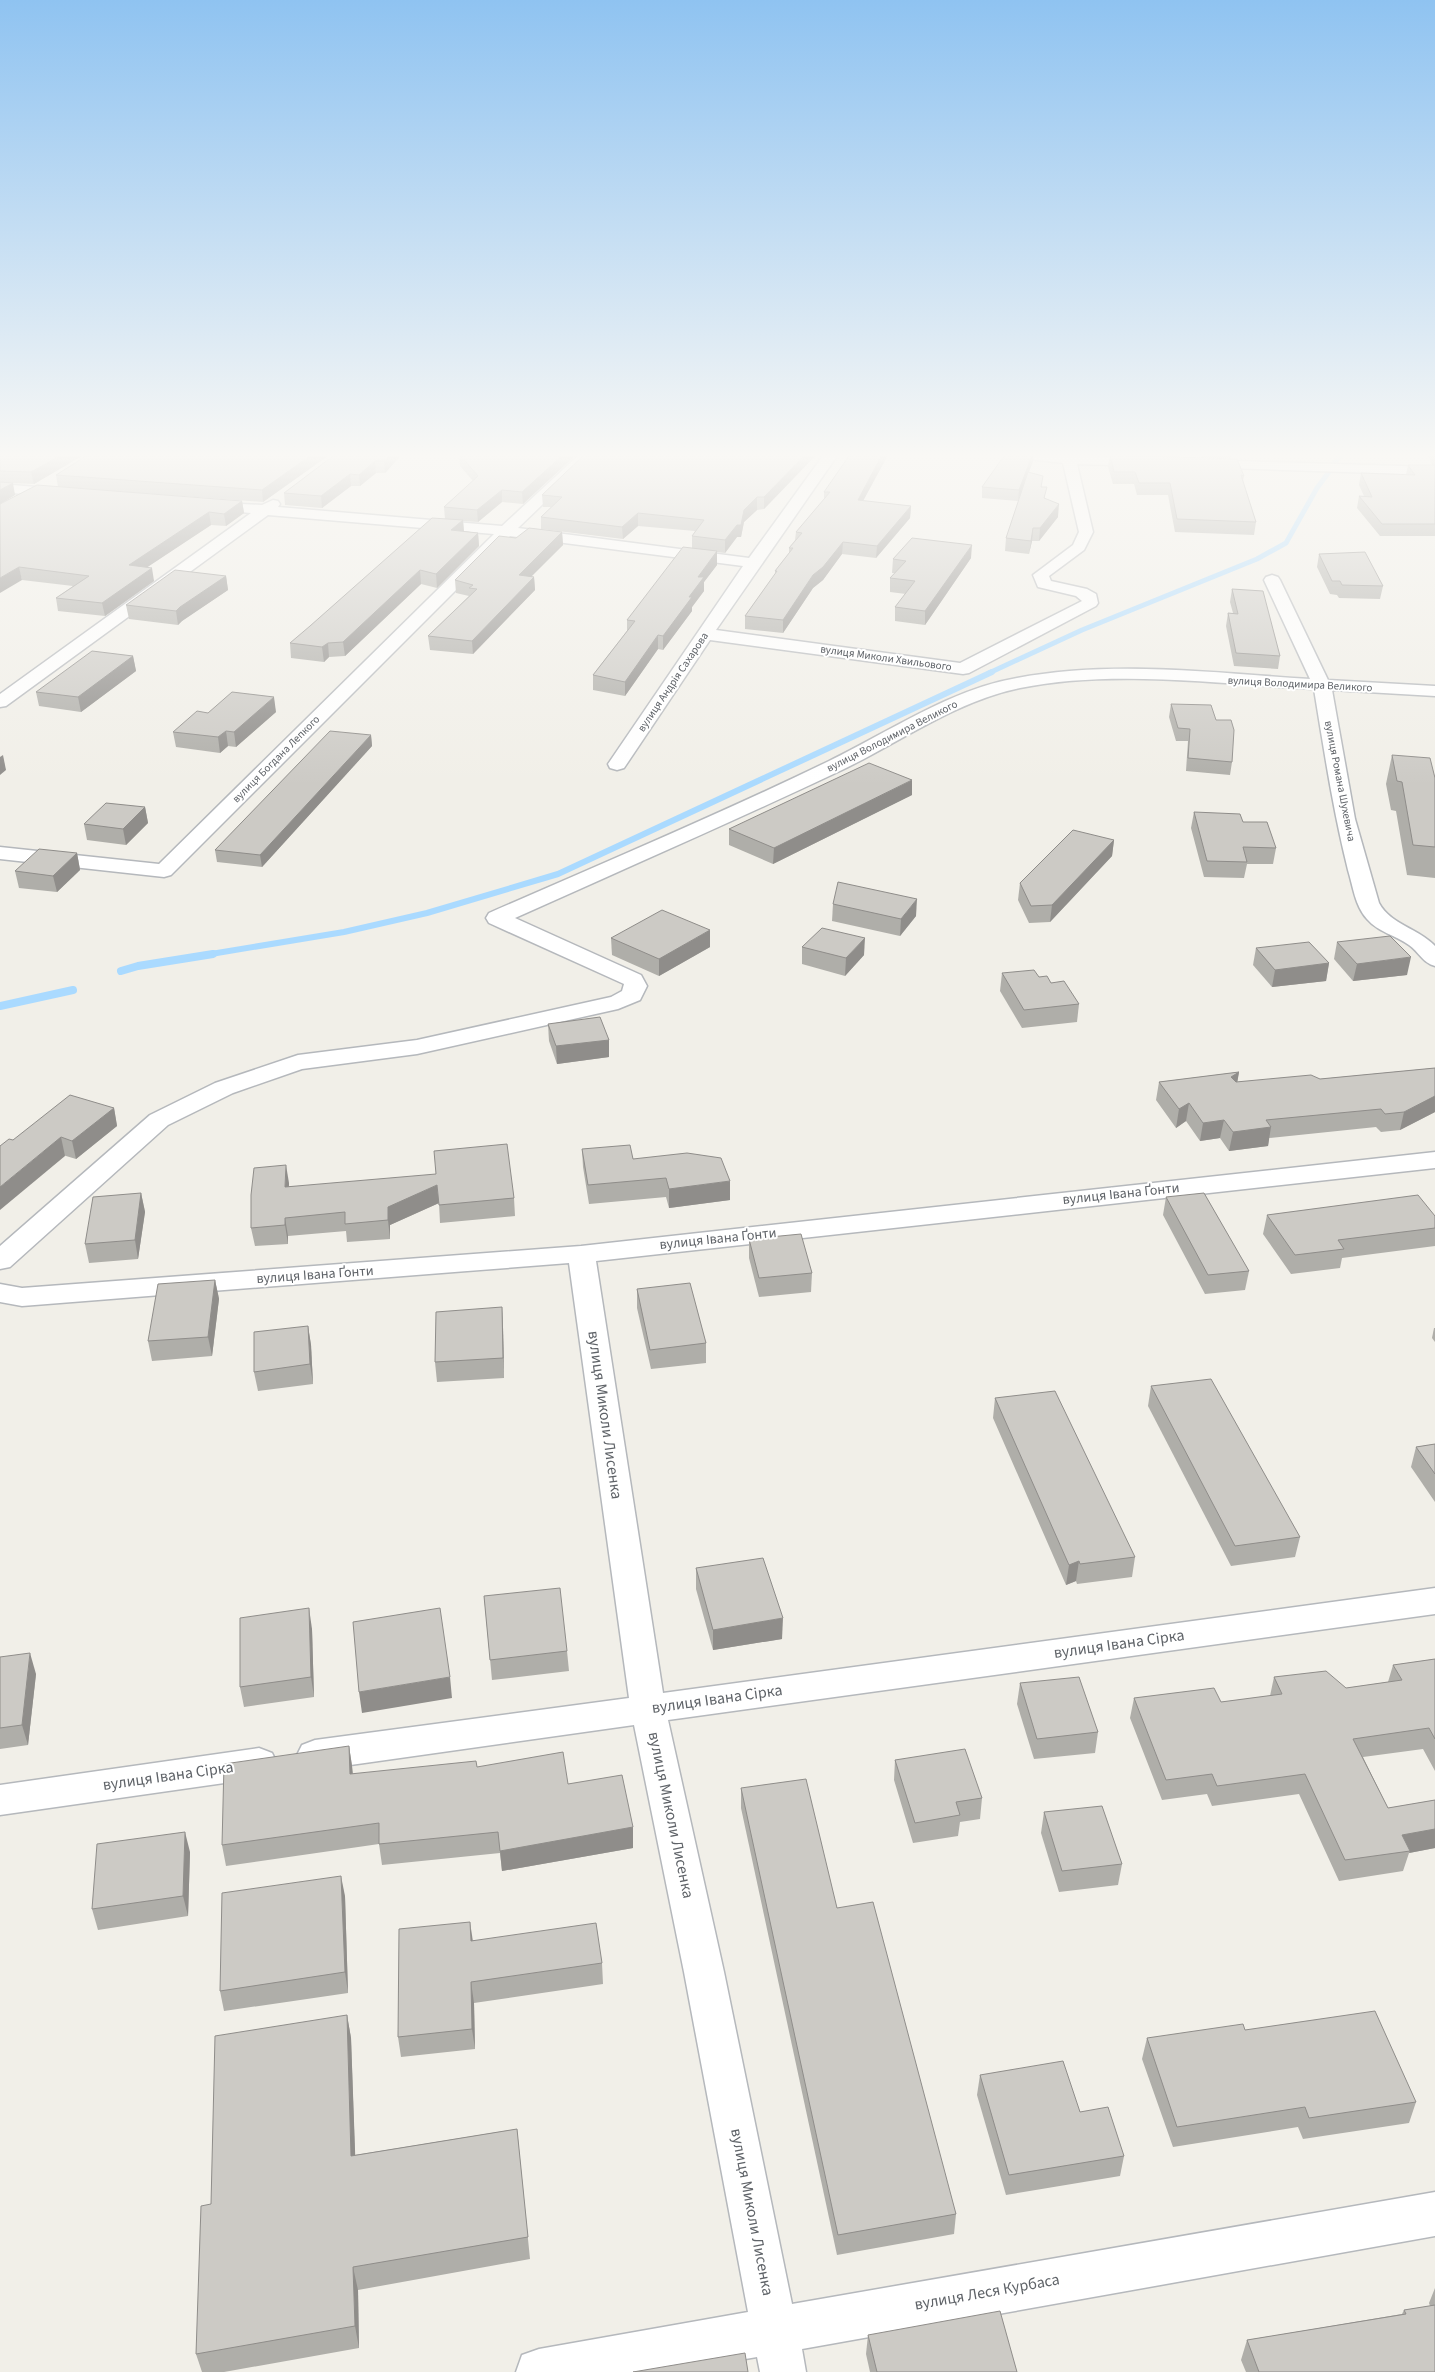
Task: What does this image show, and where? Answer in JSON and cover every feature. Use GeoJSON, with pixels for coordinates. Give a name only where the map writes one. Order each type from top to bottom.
{"type":"FeatureCollection","features":[{"type":"Feature","properties":{"kind":"street"},"geometry":{"type":"LineString","coordinates":[[0,702],[191,564]]}},
{"type":"Feature","properties":{"kind":"street","name":"вулиця Богдана Лепкого"},"geometry":{"type":"LineString","coordinates":[[0,853],[164,871],[473,564]]}},
{"type":"Feature","properties":{"kind":"street","name":"вулиця Андрія Сахарова"},"geometry":{"type":"LineString","coordinates":[[617,764],[753,564]]}},
{"type":"Feature","properties":{"kind":"street","name":"вулиця Миколи Хвильового"},"geometry":{"type":"LineString","coordinates":[[705,634],[963,669],[1090,603],[1090,597],[1081,592],[1044,584],[1041,575],[1056,564]]}},
{"type":"Feature","properties":{"kind":"street","name":"вулиця Романа Шухевича"},"geometry":{"type":"LineString","coordinates":[[1272,580],[1322,685],[1345,819],[1368,903],[1375,916],[1391,928],[1407,934],[1419,942],[1435,959]]}},
{"type":"Feature","properties":{"kind":"street","name":"вулиця Володимира Великого"},"geometry":{"type":"LineString","coordinates":[[0,1261],[159,1120],[224,1088],[298,1062],[417,1047],[618,1002],[632,995],[636,986],[633,980],[497,918],[836,765],[958,702],[1016,683],[1066,676],[1141,674],[1435,691]]}},
{"type":"Feature","properties":{"kind":"street","name":"вулиця Івана Ґонти"},"geometry":{"type":"LineString","coordinates":[[0,1294],[22,1297],[581,1254],[1435,1160]]}},
{"type":"Feature","properties":{"kind":"street","name":"вулиця Миколи Лисенка"},"geometry":{"type":"LineString","coordinates":[[581,1254],[648,1708],[783,2372]]}},
{"type":"Feature","properties":{"kind":"street","name":"вулиця Івана Сірка"},"geometry":{"type":"LineString","coordinates":[[0,1800],[648,1708],[1435,1601]]}},
{"type":"Feature","properties":{"kind":"street","name":"вулиця Леся Курбаса"},"geometry":{"type":"LineString","coordinates":[[539,2372],[1435,2214]]}},
{"type":"Feature","properties":{"kind":"building"},"geometry":{"type":"Polygon","coordinates":[[[0,564],[131,564],[129,565],[152,568],[102,603],[56,598],[89,576],[19,567],[0,578],[0,564]]]}},
{"type":"Feature","properties":{"kind":"building"},"geometry":{"type":"Polygon","coordinates":[[[380,564],[447,564],[436,574],[420,570],[343,642],[328,643],[322,647],[290,643],[380,564]]]}},
{"type":"Feature","properties":{"kind":"building"},"geometry":{"type":"Polygon","coordinates":[[[471,564],[530,564],[519,575],[534,577],[472,641],[428,636],[477,589],[469,588],[473,585],[455,580],[471,564]]]}},
{"type":"Feature","properties":{"kind":"building"},"geometry":{"type":"Polygon","coordinates":[[[670,564],[708,564],[698,577],[704,577],[689,597],[692,597],[663,636],[658,635],[625,682],[593,675],[635,621],[627,620],[670,564]]]}},
{"type":"Feature","properties":{"kind":"building"},"geometry":{"type":"Polygon","coordinates":[[[781,564],[826,564],[813,575],[783,620],[745,616],[777,571],[775,571],[781,564]]]}},
{"type":"Feature","properties":{"kind":"building"},"geometry":{"type":"Polygon","coordinates":[[[903,564],[959,564],[925,611],[895,607],[915,581],[890,578],[903,564]]]}},
{"type":"Feature","properties":{"kind":"building"},"geometry":{"type":"Polygon","coordinates":[[[1324,564],[1371,564],[1383,586],[1342,585],[1340,581],[1332,581],[1324,564]]]}},
{"type":"Feature","properties":{"kind":"building"},"geometry":{"type":"Polygon","coordinates":[[[175,570],[226,576],[176,611],[126,605],[175,570]]]}},
{"type":"Feature","properties":{"kind":"building"},"geometry":{"type":"Polygon","coordinates":[[[1232,589],[1263,591],[1280,656],[1236,653],[1228,613],[1238,614],[1232,589]]]}},
{"type":"Feature","properties":{"kind":"building"},"geometry":{"type":"Polygon","coordinates":[[[92,651],[133,656],[78,697],[36,692],[92,651]]]}},
{"type":"Feature","properties":{"kind":"building"},"geometry":{"type":"Polygon","coordinates":[[[232,692],[274,697],[234,732],[226,731],[218,737],[173,732],[197,711],[208,713],[232,692]]]}},
{"type":"Feature","properties":{"kind":"building"},"geometry":{"type":"Polygon","coordinates":[[[1171,704],[1211,705],[1216,720],[1231,720],[1234,730],[1232,762],[1188,758],[1190,729],[1178,728],[1171,704]]]}},
{"type":"Feature","properties":{"kind":"building"},"geometry":{"type":"Polygon","coordinates":[[[330,731],[371,735],[260,855],[215,850],[330,731]]]}},
{"type":"Feature","properties":{"kind":"building"},"geometry":{"type":"Polygon","coordinates":[[[1392,755],[1430,758],[1435,778],[1435,847],[1413,845],[1402,782],[1397,781],[1392,755]]]}},
{"type":"Feature","properties":{"kind":"building"},"geometry":{"type":"Polygon","coordinates":[[[869,763],[912,780],[774,848],[729,829],[869,763]]]}},
{"type":"Feature","properties":{"kind":"building"},"geometry":{"type":"Polygon","coordinates":[[[106,803],[145,807],[123,829],[84,824],[106,803]]]}},
{"type":"Feature","properties":{"kind":"building"},"geometry":{"type":"Polygon","coordinates":[[[1194,812],[1240,814],[1243,822],[1267,822],[1276,848],[1243,847],[1247,862],[1207,861],[1194,812]]]}},
{"type":"Feature","properties":{"kind":"building"},"geometry":{"type":"Polygon","coordinates":[[[1073,830],[1114,840],[1052,905],[1031,906],[1020,883],[1073,830]]]}},
{"type":"Feature","properties":{"kind":"building"},"geometry":{"type":"Polygon","coordinates":[[[39,849],[77,853],[53,876],[15,871],[39,849]]]}},
{"type":"Feature","properties":{"kind":"building"},"geometry":{"type":"Polygon","coordinates":[[[838,882],[917,899],[901,919],[833,904],[838,882]]]}},
{"type":"Feature","properties":{"kind":"building"},"geometry":{"type":"Polygon","coordinates":[[[662,910],[710,930],[659,959],[611,938],[662,910]]]}},
{"type":"Feature","properties":{"kind":"building"},"geometry":{"type":"Polygon","coordinates":[[[822,928],[865,938],[846,958],[802,947],[822,928]]]}},
{"type":"Feature","properties":{"kind":"building"},"geometry":{"type":"Polygon","coordinates":[[[1390,936],[1411,957],[1357,964],[1337,942],[1390,936]]]}},
{"type":"Feature","properties":{"kind":"building"},"geometry":{"type":"Polygon","coordinates":[[[1309,942],[1329,963],[1275,970],[1256,948],[1309,942]]]}},
{"type":"Feature","properties":{"kind":"building"},"geometry":{"type":"Polygon","coordinates":[[[1034,970],[1039,977],[1047,976],[1051,983],[1064,981],[1079,1004],[1024,1010],[1002,973],[1034,970]]]}},
{"type":"Feature","properties":{"kind":"building"},"geometry":{"type":"Polygon","coordinates":[[[600,1017],[609,1040],[556,1046],[548,1024],[600,1017]]]}},
{"type":"Feature","properties":{"kind":"building"},"geometry":{"type":"Polygon","coordinates":[[[1435,1068],[1435,1096],[1404,1112],[1385,1114],[1381,1109],[1266,1120],[1271,1127],[1233,1132],[1224,1120],[1203,1123],[1189,1103],[1179,1109],[1159,1082],[1239,1072],[1231,1077],[1236,1082],[1311,1075],[1320,1079],[1435,1068]]]}},
{"type":"Feature","properties":{"kind":"building"},"geometry":{"type":"Polygon","coordinates":[[[70,1095],[114,1108],[72,1141],[61,1137],[0,1187],[0,1146],[9,1139],[13,1140],[70,1095]]]}},
{"type":"Feature","properties":{"kind":"building"},"geometry":{"type":"Polygon","coordinates":[[[507,1144],[514,1198],[439,1205],[437,1185],[388,1207],[388,1220],[345,1224],[345,1212],[285,1218],[285,1225],[251,1228],[251,1195],[254,1168],[286,1165],[285,1187],[436,1174],[434,1151],[507,1144]]]}},
{"type":"Feature","properties":{"kind":"building"},"geometry":{"type":"Polygon","coordinates":[[[630,1145],[633,1159],[687,1153],[721,1158],[730,1181],[669,1189],[666,1178],[588,1185],[582,1149],[630,1145]]]}},
{"type":"Feature","properties":{"kind":"building"},"geometry":{"type":"Polygon","coordinates":[[[141,1193],[135,1240],[85,1244],[93,1197],[141,1193]]]}},
{"type":"Feature","properties":{"kind":"building"},"geometry":{"type":"Polygon","coordinates":[[[1204,1193],[1249,1271],[1208,1275],[1166,1197],[1204,1193]]]}},
{"type":"Feature","properties":{"kind":"building"},"geometry":{"type":"Polygon","coordinates":[[[1418,1195],[1435,1216],[1435,1228],[1338,1240],[1344,1249],[1295,1255],[1267,1215],[1418,1195]]]}},
{"type":"Feature","properties":{"kind":"building"},"geometry":{"type":"Polygon","coordinates":[[[801,1234],[812,1273],[759,1278],[749,1239],[801,1234]]]}},
{"type":"Feature","properties":{"kind":"building"},"geometry":{"type":"Polygon","coordinates":[[[215,1280],[208,1337],[148,1341],[158,1284],[215,1280]]]}},
{"type":"Feature","properties":{"kind":"building"},"geometry":{"type":"Polygon","coordinates":[[[690,1283],[706,1343],[650,1350],[637,1289],[690,1283]]]}},
{"type":"Feature","properties":{"kind":"building"},"geometry":{"type":"Polygon","coordinates":[[[502,1307],[503,1358],[435,1362],[436,1312],[502,1307]]]}},
{"type":"Feature","properties":{"kind":"building"},"geometry":{"type":"Polygon","coordinates":[[[308,1326],[310,1364],[254,1372],[254,1332],[308,1326]]]}},
{"type":"Feature","properties":{"kind":"building"},"geometry":{"type":"Polygon","coordinates":[[[1211,1379],[1300,1537],[1235,1546],[1151,1386],[1211,1379]]]}},
{"type":"Feature","properties":{"kind":"building"},"geometry":{"type":"Polygon","coordinates":[[[1055,1391],[1135,1557],[1080,1564],[1079,1561],[1069,1565],[995,1398],[1055,1391]]]}},
{"type":"Feature","properties":{"kind":"building"},"geometry":{"type":"Polygon","coordinates":[[[1435,1444],[1435,1474],[1416,1447],[1435,1444]]]}},
{"type":"Feature","properties":{"kind":"building"},"geometry":{"type":"Polygon","coordinates":[[[763,1558],[783,1618],[713,1630],[696,1568],[763,1558]]]}},
{"type":"Feature","properties":{"kind":"building"},"geometry":{"type":"Polygon","coordinates":[[[560,1588],[567,1651],[490,1660],[484,1596],[560,1588]]]}},
{"type":"Feature","properties":{"kind":"building"},"geometry":{"type":"Polygon","coordinates":[[[309,1608],[311,1677],[240,1687],[240,1618],[309,1608]]]}},
{"type":"Feature","properties":{"kind":"building"},"geometry":{"type":"Polygon","coordinates":[[[440,1608],[450,1677],[359,1692],[353,1622],[440,1608]]]}},
{"type":"Feature","properties":{"kind":"building"},"geometry":{"type":"Polygon","coordinates":[[[30,1653],[22,1725],[0,1728],[0,1657],[30,1653]]]}},
{"type":"Feature","properties":{"kind":"building"},"geometry":{"type":"Polygon","coordinates":[[[1435,1659],[1435,1739],[1429,1728],[1353,1739],[1388,1808],[1435,1800],[1435,1829],[1402,1835],[1410,1851],[1345,1860],[1305,1774],[1217,1786],[1212,1774],[1166,1780],[1134,1698],[1214,1688],[1221,1702],[1282,1694],[1274,1677],[1326,1671],[1346,1688],[1402,1680],[1393,1665],[1435,1659]]]}},
{"type":"Feature","properties":{"kind":"building"},"geometry":{"type":"Polygon","coordinates":[[[1079,1677],[1098,1732],[1037,1739],[1020,1683],[1079,1677]]]}},
{"type":"Feature","properties":{"kind":"building"},"geometry":{"type":"Polygon","coordinates":[[[349,1746],[350,1774],[476,1761],[477,1767],[563,1752],[568,1784],[622,1775],[633,1827],[500,1851],[498,1832],[379,1844],[379,1823],[222,1845],[224,1764],[349,1746]]]}},
{"type":"Feature","properties":{"kind":"building"},"geometry":{"type":"Polygon","coordinates":[[[965,1749],[982,1798],[956,1802],[960,1815],[915,1823],[895,1760],[965,1749]]]}},
{"type":"Feature","properties":{"kind":"building"},"geometry":{"type":"Polygon","coordinates":[[[806,1779],[837,1908],[873,1902],[956,2214],[838,2235],[741,1788],[806,1779]]]}},
{"type":"Feature","properties":{"kind":"building"},"geometry":{"type":"Polygon","coordinates":[[[1102,1806],[1122,1864],[1062,1871],[1044,1812],[1102,1806]]]}},
{"type":"Feature","properties":{"kind":"building"},"geometry":{"type":"Polygon","coordinates":[[[185,1832],[183,1896],[92,1909],[97,1844],[185,1832]]]}},
{"type":"Feature","properties":{"kind":"building"},"geometry":{"type":"Polygon","coordinates":[[[341,1876],[345,1972],[220,1991],[222,1893],[341,1876]]]}},
{"type":"Feature","properties":{"kind":"building"},"geometry":{"type":"Polygon","coordinates":[[[470,1922],[471,1941],[596,1923],[602,1963],[471,1982],[472,2029],[398,2037],[399,1929],[470,1922]]]}},
{"type":"Feature","properties":{"kind":"building"},"geometry":{"type":"Polygon","coordinates":[[[1375,2011],[1416,2102],[1309,2118],[1305,2107],[1177,2127],[1147,2038],[1243,2024],[1245,2030],[1375,2011]]]}},
{"type":"Feature","properties":{"kind":"building"},"geometry":{"type":"Polygon","coordinates":[[[347,2015],[351,2156],[517,2129],[528,2237],[353,2267],[355,2326],[196,2354],[201,2206],[211,2204],[215,2036],[347,2015]]]}},
{"type":"Feature","properties":{"kind":"building"},"geometry":{"type":"Polygon","coordinates":[[[1063,2061],[1080,2112],[1108,2107],[1124,2156],[1009,2175],[980,2075],[1063,2061]]]}},
{"type":"Feature","properties":{"kind":"building"},"geometry":{"type":"Polygon","coordinates":[[[1435,2305],[1435,2372],[1259,2372],[1247,2340],[1406,2314],[1404,2310],[1435,2305]]]}},
{"type":"Feature","properties":{"kind":"building"},"geometry":{"type":"Polygon","coordinates":[[[1000,2311],[1017,2372],[877,2372],[868,2335],[1000,2311]]]}},
{"type":"Feature","properties":{"kind":"building"},"geometry":{"type":"Polygon","coordinates":[[[745,2353],[748,2372],[633,2372],[745,2353]]]}},
{"type":"Feature","properties":{"kind":"waterway"},"geometry":{"type":"LineString","coordinates":[[989,673],[1082,630],[1245,564]]}},
{"type":"Feature","properties":{"kind":"waterway"},"geometry":{"type":"LineString","coordinates":[[205,955],[344,932],[427,913],[558,874],[992,672]]}},
{"type":"Feature","properties":{"kind":"waterway"},"geometry":{"type":"LineString","coordinates":[[121,971],[138,966],[213,954]]}},
{"type":"Feature","properties":{"kind":"waterway"},"geometry":{"type":"LineString","coordinates":[[0,1006],[73,990]]}}]}
